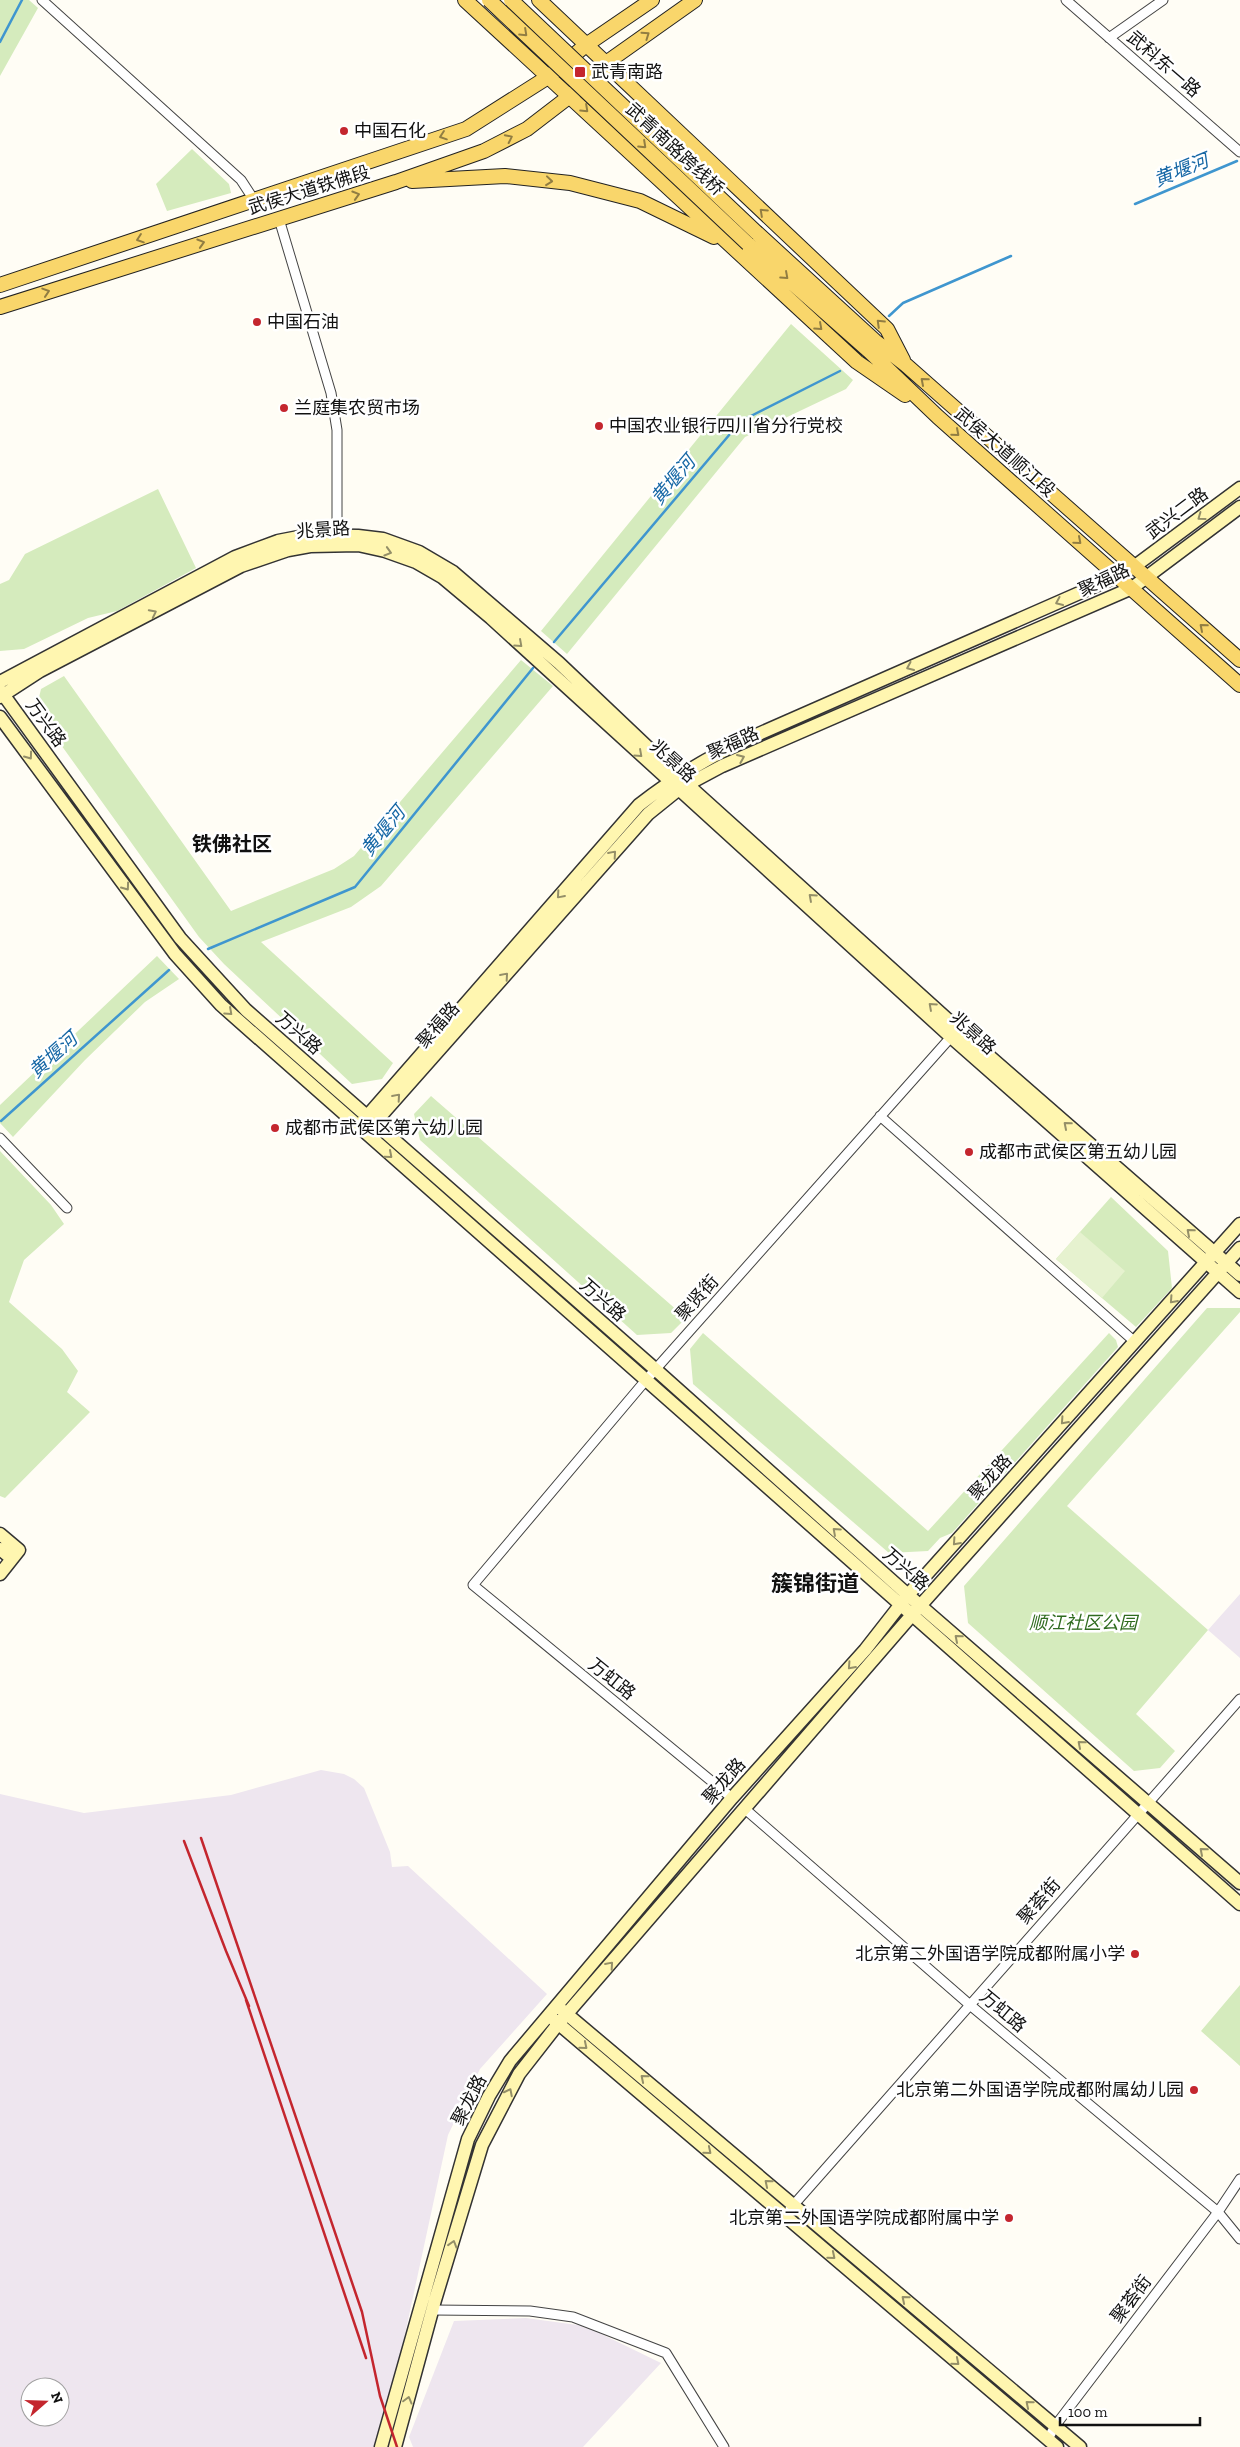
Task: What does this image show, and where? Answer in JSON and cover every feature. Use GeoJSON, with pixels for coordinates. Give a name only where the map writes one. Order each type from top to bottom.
{"type":"FeatureCollection","features":[{"type":"Feature","properties":{"kind":"main road"},"geometry":{"type":"LineString","coordinates":[[465,0],[857,362],[938,417]]}},
{"type":"Feature","properties":{"kind":"main road","name":"武青南路跨线桥"},"geometry":{"type":"LineString","coordinates":[[489,0],[753,238]]}},
{"type":"Feature","properties":{"kind":"main road","name":"武青南路跨线桥"},"geometry":{"type":"LineString","coordinates":[[511,0],[753,238]]}},
{"type":"Feature","properties":{"kind":"main road"},"geometry":{"type":"LineString","coordinates":[[538,0],[886,329],[906,365]]}},
{"type":"Feature","properties":{"kind":"main road"},"geometry":{"type":"LineString","coordinates":[[586,45],[652,0]]}},
{"type":"Feature","properties":{"kind":"main road"},"geometry":{"type":"LineString","coordinates":[[606,63],[695,0]]}},
{"type":"Feature","properties":{"kind":"main road","name":"武侯大道铁佛段"},"geometry":{"type":"LineString","coordinates":[[0,285],[466,129],[548,77],[586,45]]}},
{"type":"Feature","properties":{"kind":"main road","name":"武侯大道铁佛段"},"geometry":{"type":"LineString","coordinates":[[0,307],[396,182],[484,151],[528,129],[570,96],[606,63]]}},
{"type":"Feature","properties":{"kind":"main road"},"geometry":{"type":"LineString","coordinates":[[396,182],[505,176],[570,183],[640,201],[728,244]]}},
{"type":"Feature","properties":{"kind":"main road","name":"武侯大道顺江段"},"geometry":{"type":"LineString","coordinates":[[753,238],[906,365],[1240,660]]}},
{"type":"Feature","properties":{"kind":"main road","name":"武侯大道顺江段"},"geometry":{"type":"LineString","coordinates":[[753,238],[938,417],[1240,685]]}},
{"type":"Feature","properties":{"kind":"main road","name":"武兴二路"},"geometry":{"type":"LineString","coordinates":[[679,783],[714,754],[1118,576],[1135,566],[1240,488]]}},
{"type":"Feature","properties":{"kind":"main road","name":"聚福路"},"geometry":{"type":"LineString","coordinates":[[361,1130],[648,814],[679,783],[1132,588],[1240,507]]}},
{"type":"Feature","properties":{"kind":"main road","name":"兆景路"},"geometry":{"type":"LineString","coordinates":[[1,691],[235,557],[278,541],[309,536],[383,539],[419,552],[452,572],[559,663],[679,783],[951,1037],[1222,1268],[1240,1292]]}},
{"type":"Feature","properties":{"kind":"main road","name":"兆景路"},"geometry":{"type":"LineString","coordinates":[[1,691],[241,566],[288,550],[310,546],[358,545],[385,551],[416,562],[442,577],[498,624],[957,1028],[1210,1258]]}},
{"type":"Feature","properties":{"kind":"main road"},"geometry":{"type":"LineString","coordinates":[[1214,661],[1224,646]]}},
{"type":"Feature","properties":{"kind":"main road","name":"万兴路"},"geometry":{"type":"LineString","coordinates":[[1,691],[180,938],[246,1010],[655,1369],[908,1595],[1240,1883]]}},
{"type":"Feature","properties":{"kind":"main road"},"geometry":{"type":"LineString","coordinates":[[0,717],[175,954],[221,1005],[911,1616],[1240,1904]]}},
{"type":"Feature","properties":{"kind":"main road","name":"聚龙路"},"geometry":{"type":"LineString","coordinates":[[381,2447],[468,2138],[489,2096],[510,2061],[556,2004],[732,1798],[865,1650],[908,1595],[1240,1224]]}},
{"type":"Feature","properties":{"kind":"main road","name":"聚龙路"},"geometry":{"type":"LineString","coordinates":[[395,2447],[482,2145],[519,2074],[558,2024],[911,1616],[922,1606],[1240,1248]]}},
{"type":"Feature","properties":{"kind":"main road","name":"兆景路"},"geometry":{"type":"LineString","coordinates":[[1222,1268],[1240,1275]]}},
{"type":"Feature","properties":{"kind":"main road"},"geometry":{"type":"LineString","coordinates":[[0,1534],[15,1555]]}},
{"type":"Feature","properties":{"kind":"main road"},"geometry":{"type":"LineString","coordinates":[[0,1549],[15,1555]]}},
{"type":"Feature","properties":{"kind":"main road"},"geometry":{"type":"LineString","coordinates":[[0,1574],[15,1555]]}},
{"type":"Feature","properties":{"kind":"main road"},"geometry":{"type":"LineString","coordinates":[[556,2004],[1080,2447]]}},
{"type":"Feature","properties":{"kind":"main road"},"geometry":{"type":"LineString","coordinates":[[548,2014],[1052,2443]]}},
{"type":"Feature","properties":{"kind":"street"},"geometry":{"type":"LineString","coordinates":[[42,0],[241,180],[254,200]]}},
{"type":"Feature","properties":{"kind":"street","name":"武科东一路"},"geometry":{"type":"LineString","coordinates":[[1066,0],[1240,152]]}},
{"type":"Feature","properties":{"kind":"street"},"geometry":{"type":"LineString","coordinates":[[1109,38],[1163,0]]}},
{"type":"Feature","properties":{"kind":"street"},"geometry":{"type":"LineString","coordinates":[[279,219],[331,393],[337,430],[337,536]]}},
{"type":"Feature","properties":{"kind":"street","name":"聚贤街"},"geometry":{"type":"LineString","coordinates":[[473,1585],[655,1369],[951,1037]]}},
{"type":"Feature","properties":{"kind":"street"},"geometry":{"type":"LineString","coordinates":[[880,1116],[1135,1342]]}},
{"type":"Feature","properties":{"kind":"street"},"geometry":{"type":"LineString","coordinates":[[0,1138],[67,1208]]}},
{"type":"Feature","properties":{"kind":"street","name":"万虹路"},"geometry":{"type":"LineString","coordinates":[[473,1585],[732,1798]]}},
{"type":"Feature","properties":{"kind":"street","name":"聚荟街"},"geometry":{"type":"LineString","coordinates":[[785,2216],[1148,1802],[1240,1700]]}},
{"type":"Feature","properties":{"kind":"street","name":"万虹路"},"geometry":{"type":"LineString","coordinates":[[745,1809],[970,2005],[1218,2212],[1240,2239]]}},
{"type":"Feature","properties":{"kind":"street","name":"聚荟街"},"geometry":{"type":"LineString","coordinates":[[1052,2443],[1055,2426],[1218,2212],[1240,2178]]}},
{"type":"Feature","properties":{"kind":"street"},"geometry":{"type":"LineString","coordinates":[[433,2310],[530,2311],[572,2317],[666,2353],[724,2447]]}},
{"type":"Feature","properties":{"kind":"shaded area"},"geometry":{"type":"Polygon","coordinates":[[[1240,1594],[1240,1658],[1208,1630],[1240,1594]]]}},
{"type":"Feature","properties":{"kind":"shaded area"},"geometry":{"type":"Polygon","coordinates":[[[321,1770],[344,1774],[354,1779],[364,1788],[390,1852],[392,1867],[408,1866],[547,1994],[480,2069],[448,2135],[389,2408],[375,2447],[0,2447],[0,1794],[84,1813],[231,1795],[321,1770]]]}},
{"type":"Feature","properties":{"kind":"shaded area"},"geometry":{"type":"Polygon","coordinates":[[[526,2318],[585,2326],[661,2363],[583,2447],[413,2447],[409,2437],[454,2321],[526,2318]]]}},
{"type":"Feature","properties":{"kind":"green space"},"geometry":{"type":"Polygon","coordinates":[[[0,0],[29,0],[38,8],[0,76],[0,0]]]}},
{"type":"Feature","properties":{"kind":"green space"},"geometry":{"type":"Polygon","coordinates":[[[192,149],[229,184],[231,193],[167,211],[156,184],[192,149]]]}},
{"type":"Feature","properties":{"kind":"green space"},"geometry":{"type":"Polygon","coordinates":[[[791,324],[853,380],[846,389],[745,437],[567,654],[541,631],[791,324]]]}},
{"type":"Feature","properties":{"kind":"green space"},"geometry":{"type":"Polygon","coordinates":[[[158,489],[196,568],[117,611],[88,618],[24,649],[0,651],[0,584],[9,580],[25,554],[158,489]]]}},
{"type":"Feature","properties":{"kind":"green space"},"geometry":{"type":"Polygon","coordinates":[[[521,660],[553,686],[381,886],[351,907],[261,942],[393,1063],[382,1079],[352,1084],[224,964],[199,937],[36,710],[41,689],[64,676],[231,911],[334,869],[354,856],[521,660]]]}},
{"type":"Feature","properties":{"kind":"green space"},"geometry":{"type":"Polygon","coordinates":[[[157,956],[179,979],[145,1002],[85,1060],[13,1137],[0,1123],[0,1105],[157,956]]]}},
{"type":"Feature","properties":{"kind":"green space"},"geometry":{"type":"Polygon","coordinates":[[[431,1096],[686,1318],[671,1333],[637,1335],[420,1140],[414,1114],[431,1096]]]}},
{"type":"Feature","properties":{"kind":"green space"},"geometry":{"type":"Polygon","coordinates":[[[0,1151],[51,1205],[64,1224],[24,1260],[9,1302],[62,1349],[78,1371],[67,1392],[90,1412],[5,1498],[0,1496],[0,1151]]]}},
{"type":"Feature","properties":{"kind":"green space"},"geometry":{"type":"Polygon","coordinates":[[[1111,1197],[1168,1251],[1172,1288],[1136,1327],[1056,1259],[1111,1197]]]}},
{"type":"Feature","properties":{"kind":"green space"},"geometry":{"type":"Polygon","coordinates":[[[1080,1232],[1125,1271],[1102,1298],[1056,1259],[1080,1232]]]}},
{"type":"Feature","properties":{"kind":"green space","name":"顺江社区公园"},"geometry":{"type":"Polygon","coordinates":[[[1207,1308],[1240,1308],[1240,1312],[1067,1506],[1208,1630],[1136,1714],[1175,1751],[1160,1768],[1134,1771],[968,1623],[964,1586],[1207,1308]]]}},
{"type":"Feature","properties":{"kind":"green space"},"geometry":{"type":"Polygon","coordinates":[[[703,1333],[928,1531],[1109,1333],[1116,1340],[1118,1347],[952,1533],[940,1538],[928,1551],[889,1553],[693,1384],[690,1349],[703,1333]]]}},
{"type":"Feature","properties":{"kind":"green space"},"geometry":{"type":"Polygon","coordinates":[[[1240,1985],[1240,2066],[1201,2031],[1240,1985]]]}},
{"type":"Feature","properties":{"kind":"waterway"},"geometry":{"type":"LineString","coordinates":[[0,42],[22,0]]}},
{"type":"Feature","properties":{"kind":"waterway","name":"黄堰河"},"geometry":{"type":"LineString","coordinates":[[1135,204],[1237,161]]}},
{"type":"Feature","properties":{"kind":"waterway","name":"黄堰河"},"geometry":{"type":"LineString","coordinates":[[889,316],[903,303],[1011,256]]}},
{"type":"Feature","properties":{"kind":"waterway","name":"黄堰河"},"geometry":{"type":"LineString","coordinates":[[554,642],[741,421],[840,371]]}},
{"type":"Feature","properties":{"kind":"waterway","name":"黄堰河"},"geometry":{"type":"LineString","coordinates":[[208,949],[355,887],[533,668]]}},
{"type":"Feature","properties":{"kind":"waterway","name":"黄堰河"},"geometry":{"type":"LineString","coordinates":[[1,1121],[169,970]]}},
{"type":"Feature","properties":{"kind":"railway"},"geometry":{"type":"LineString","coordinates":[[201,1838],[362,2312],[380,2396],[397,2447]]}},
{"type":"Feature","properties":{"kind":"railway"},"geometry":{"type":"LineString","coordinates":[[184,1841],[249,2006]]}},
{"type":"Feature","properties":{"kind":"railway"},"geometry":{"type":"LineString","coordinates":[[246,2000],[366,2358]]}},
{"type":"Feature","properties":{"kind":"place","name":"武青南路"},"geometry":{"type":"Point","coordinates":[580,72]}},
{"type":"Feature","properties":{"kind":"place","name":"中国石化"},"geometry":{"type":"Point","coordinates":[344,131]}},
{"type":"Feature","properties":{"kind":"place","name":"中国石油"},"geometry":{"type":"Point","coordinates":[257,322]}},
{"type":"Feature","properties":{"kind":"place","name":"兰庭集农贸市场"},"geometry":{"type":"Point","coordinates":[284,408]}},
{"type":"Feature","properties":{"kind":"place","name":"中国农业银行四川省分行党校"},"geometry":{"type":"Point","coordinates":[599,426]}},
{"type":"Feature","properties":{"kind":"place","name":"成都市武侯区第六幼儿园"},"geometry":{"type":"Point","coordinates":[275,1128]}},
{"type":"Feature","properties":{"kind":"place","name":"成都市武侯区第五幼儿园"},"geometry":{"type":"Point","coordinates":[969,1152]}},
{"type":"Feature","properties":{"kind":"place","name":"北京第二外国语学院成都附属小学"},"geometry":{"type":"Point","coordinates":[1135,1954]}},
{"type":"Feature","properties":{"kind":"place","name":"北京第二外国语学院成都附属幼儿园"},"geometry":{"type":"Point","coordinates":[1194,2090]}},
{"type":"Feature","properties":{"kind":"place","name":"北京第二外国语学院成都附属中学"},"geometry":{"type":"Point","coordinates":[1009,2218]}},
{"type":"Feature","properties":{"kind":"district","name":"铁佛社区"},"geometry":{"type":"Point","coordinates":[232,844]}},
{"type":"Feature","properties":{"kind":"district","name":"簇锦街道"},"geometry":{"type":"Point","coordinates":[815,1583]}}]}
